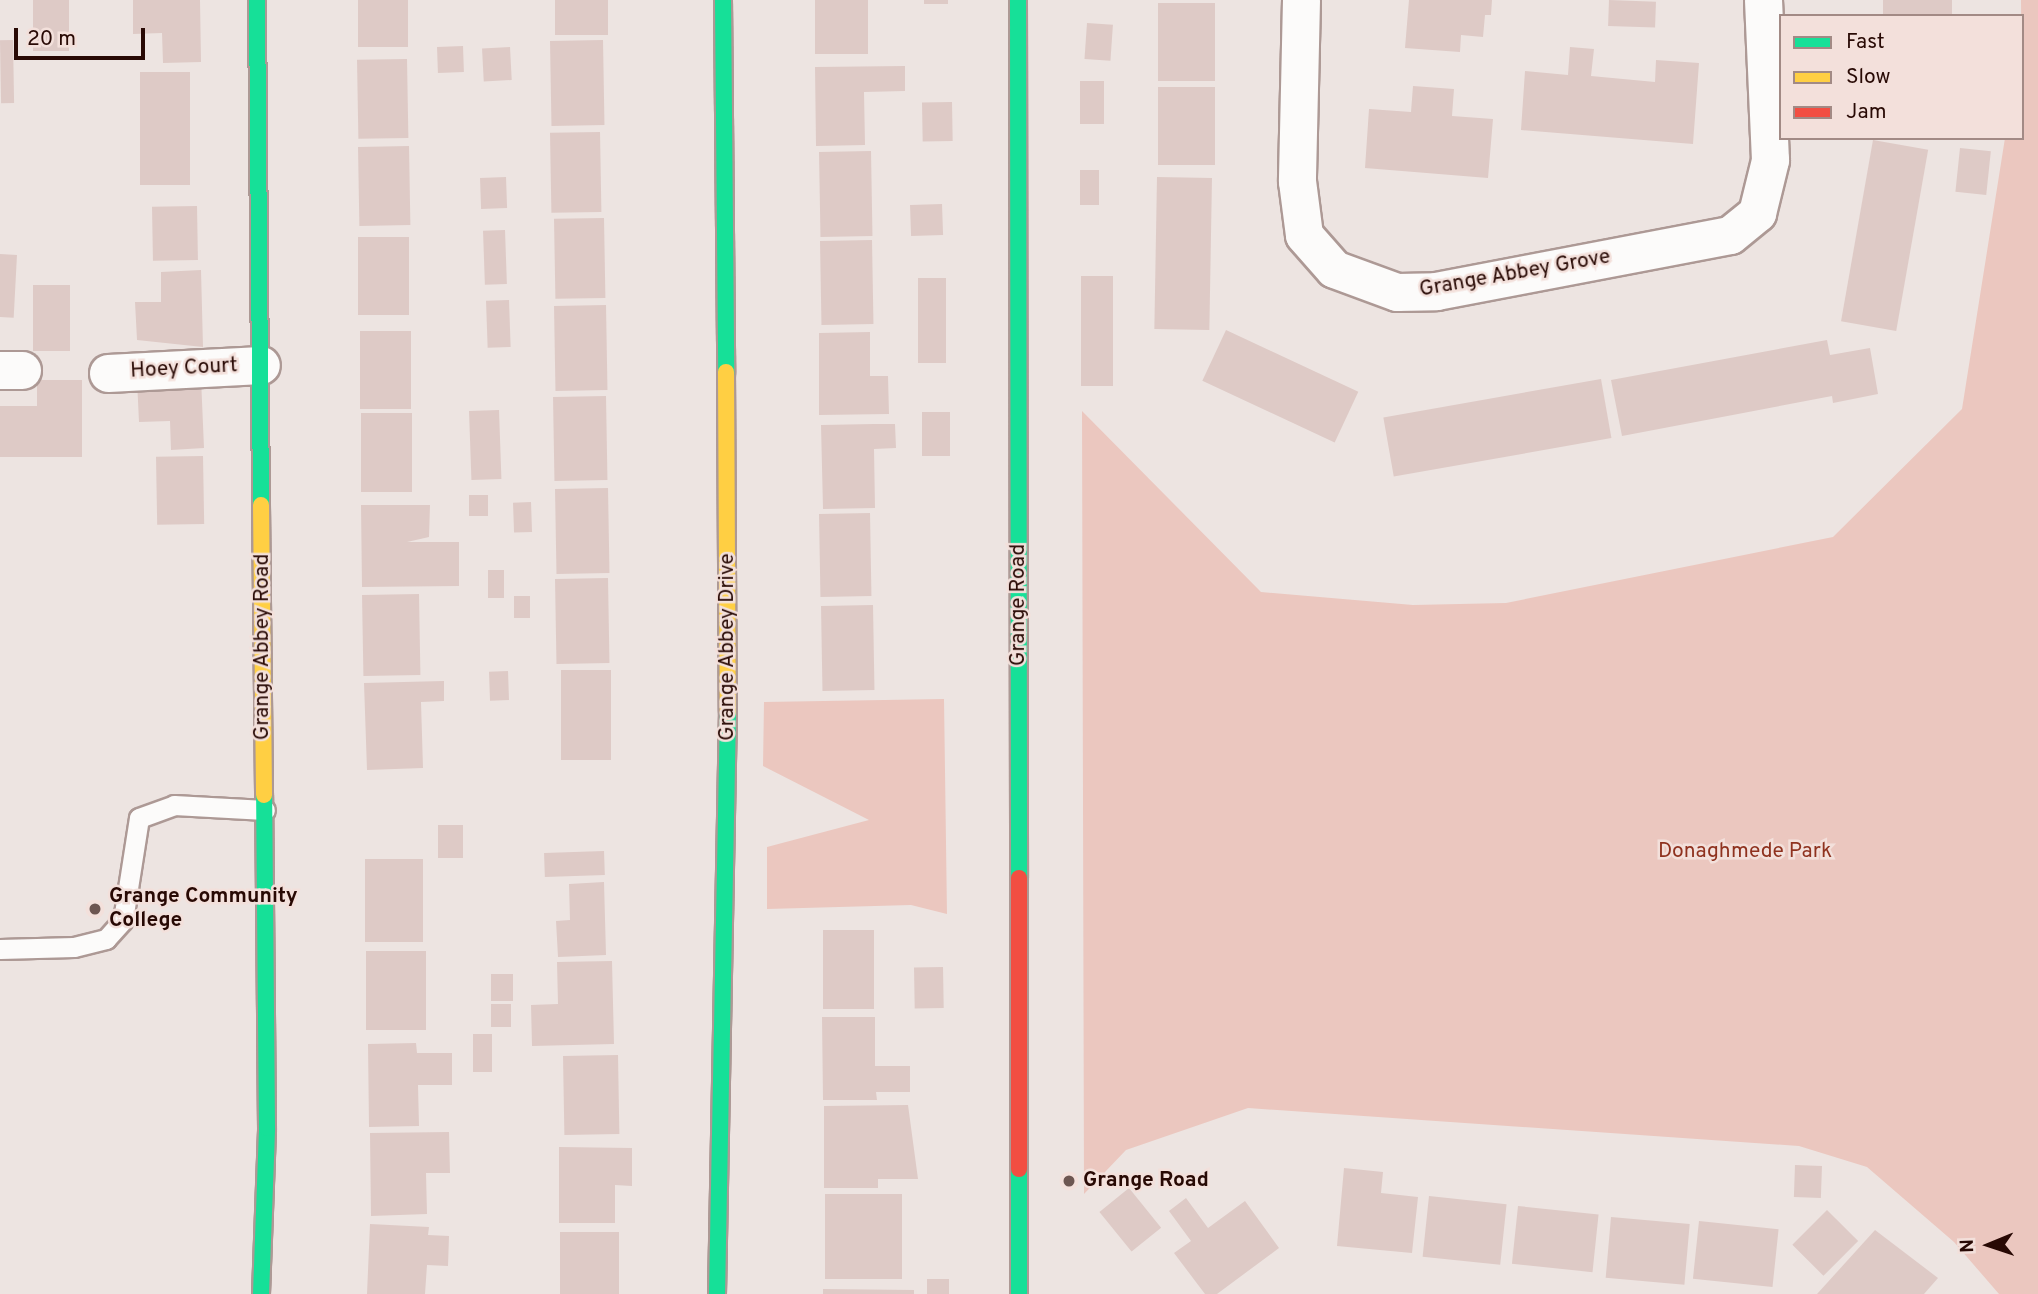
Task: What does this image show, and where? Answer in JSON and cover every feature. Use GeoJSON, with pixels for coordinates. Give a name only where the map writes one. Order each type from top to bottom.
{"type":"FeatureCollection","features":[{"type":"Feature","properties":{"kind":"street","name":"Grange Abbey Road"},"geometry":{"type":"LineString","coordinates":[[257,0],[267,1128],[261,1294]]}},
{"type":"Feature","properties":{"kind":"street","name":"Grange Abbey Drive"},"geometry":{"type":"LineString","coordinates":[[717,1294],[729,816],[723,0]]}},
{"type":"Feature","properties":{"kind":"street","name":"Grange Road"},"geometry":{"type":"LineString","coordinates":[[1017,0],[1019,1294]]}},
{"type":"Feature","properties":{"kind":"street","name":"Grange Abbey Grove"},"geometry":{"type":"LineString","coordinates":[[1301,0],[1297,181],[1304,235],[1334,269],[1397,292],[1436,291],[1730,235],[1757,213],[1770,160],[1763,0]]}},
{"type":"Feature","properties":{"kind":"street","name":"Hoey Court"},"geometry":{"type":"LineString","coordinates":[[108,373],[261,365]]}},
{"type":"Feature","properties":{"kind":"lane"},"geometry":{"type":"LineString","coordinates":[[0,949],[74,947],[106,939],[123,920],[139,818],[174,806],[265,810]]}},
{"type":"Feature","properties":{"kind":"green space","name":"Donaghmede Park"},"geometry":{"type":"Polygon","coordinates":[[[2021,0],[2038,0],[2038,1294],[1999,1294],[1954,1242],[1867,1167],[1799,1146],[1248,1108],[1126,1150],[1084,1194],[1082,411],[1261,592],[1413,605],[1506,603],[1833,537],[1962,409],[2005,140],[2024,140],[2024,14],[2021,14],[2021,0]]]}},
{"type":"Feature","properties":{"kind":"green space"},"geometry":{"type":"Polygon","coordinates":[[[944,699],[947,914],[911,905],[767,909],[767,847],[869,820],[763,766],[764,702],[944,699]]]}},
{"type":"Feature","properties":{"kind":"building"},"geometry":{"type":"Polygon","coordinates":[[[33,0],[69,0],[69,51],[33,51],[33,0]]]}},
{"type":"Feature","properties":{"kind":"building"},"geometry":{"type":"Polygon","coordinates":[[[133,0],[200,0],[201,62],[163,63],[162,33],[133,34],[133,0]]]}},
{"type":"Feature","properties":{"kind":"building"},"geometry":{"type":"Polygon","coordinates":[[[358,0],[408,0],[408,47],[358,47],[358,0]]]}},
{"type":"Feature","properties":{"kind":"building"},"geometry":{"type":"Polygon","coordinates":[[[555,0],[608,0],[608,35],[555,35],[555,0]]]}},
{"type":"Feature","properties":{"kind":"building"},"geometry":{"type":"Polygon","coordinates":[[[815,0],[868,0],[868,54],[815,54],[815,0]]]}},
{"type":"Feature","properties":{"kind":"building"},"geometry":{"type":"Polygon","coordinates":[[[924,0],[948,0],[948,4],[924,4],[924,0]]]}},
{"type":"Feature","properties":{"kind":"building"},"geometry":{"type":"Polygon","coordinates":[[[1409,0],[1492,0],[1491,15],[1485,15],[1483,37],[1461,35],[1460,52],[1405,48],[1409,0]]]}},
{"type":"Feature","properties":{"kind":"building"},"geometry":{"type":"Polygon","coordinates":[[[1609,0],[1656,2],[1655,28],[1608,26],[1609,0]]]}},
{"type":"Feature","properties":{"kind":"building"},"geometry":{"type":"Polygon","coordinates":[[[1883,0],[1952,0],[1952,14],[1883,14],[1883,0]]]}},
{"type":"Feature","properties":{"kind":"building"},"geometry":{"type":"Polygon","coordinates":[[[1158,3],[1215,3],[1215,81],[1158,81],[1158,3]]]}},
{"type":"Feature","properties":{"kind":"building"},"geometry":{"type":"Polygon","coordinates":[[[1087,23],[1113,25],[1110,61],[1084,59],[1087,23]]]}},
{"type":"Feature","properties":{"kind":"building"},"geometry":{"type":"Polygon","coordinates":[[[0,40],[13,40],[14,103],[1,103],[0,40]]]}},
{"type":"Feature","properties":{"kind":"building"},"geometry":{"type":"Polygon","coordinates":[[[603,40],[604,125],[551,126],[550,41],[603,40]]]}},
{"type":"Feature","properties":{"kind":"building"},"geometry":{"type":"Polygon","coordinates":[[[463,46],[464,72],[438,73],[437,47],[463,46]]]}},
{"type":"Feature","properties":{"kind":"building"},"geometry":{"type":"Polygon","coordinates":[[[510,47],[512,80],[484,81],[482,48],[510,47]]]}},
{"type":"Feature","properties":{"kind":"building"},"geometry":{"type":"Polygon","coordinates":[[[1570,47],[1594,49],[1591,76],[1655,82],[1656,60],[1699,63],[1693,144],[1521,130],[1525,71],[1568,75],[1570,47]]]}},
{"type":"Feature","properties":{"kind":"building"},"geometry":{"type":"Polygon","coordinates":[[[407,59],[408,138],[358,139],[357,60],[407,59]]]}},
{"type":"Feature","properties":{"kind":"building"},"geometry":{"type":"Polygon","coordinates":[[[905,66],[905,91],[864,92],[865,145],[816,146],[815,67],[905,66]]]}},
{"type":"Feature","properties":{"kind":"building"},"geometry":{"type":"Polygon","coordinates":[[[140,72],[190,72],[190,185],[140,185],[140,72]]]}},
{"type":"Feature","properties":{"kind":"building"},"geometry":{"type":"Polygon","coordinates":[[[1080,81],[1104,81],[1104,124],[1080,124],[1080,81]]]}},
{"type":"Feature","properties":{"kind":"building"},"geometry":{"type":"Polygon","coordinates":[[[1413,86],[1454,89],[1452,116],[1493,119],[1488,178],[1365,168],[1369,109],[1411,112],[1413,86]]]}},
{"type":"Feature","properties":{"kind":"building"},"geometry":{"type":"Polygon","coordinates":[[[1158,87],[1215,87],[1215,165],[1158,165],[1158,87]]]}},
{"type":"Feature","properties":{"kind":"building"},"geometry":{"type":"Polygon","coordinates":[[[952,102],[953,141],[923,142],[922,103],[952,102]]]}},
{"type":"Feature","properties":{"kind":"building"},"geometry":{"type":"Polygon","coordinates":[[[600,132],[601,212],[551,213],[550,133],[600,132]]]}},
{"type":"Feature","properties":{"kind":"building"},"geometry":{"type":"Polygon","coordinates":[[[1873,140],[1928,150],[1896,331],[1841,321],[1873,140]]]}},
{"type":"Feature","properties":{"kind":"building"},"geometry":{"type":"Polygon","coordinates":[[[409,146],[410,225],[359,226],[358,147],[409,146]]]}},
{"type":"Feature","properties":{"kind":"building"},"geometry":{"type":"Polygon","coordinates":[[[1960,148],[1991,151],[1986,195],[1955,192],[1960,148]]]}},
{"type":"Feature","properties":{"kind":"building"},"geometry":{"type":"Polygon","coordinates":[[[871,151],[872,236],[820,237],[819,152],[871,151]]]}},
{"type":"Feature","properties":{"kind":"building"},"geometry":{"type":"Polygon","coordinates":[[[1080,170],[1099,170],[1099,205],[1080,205],[1080,170]]]}},
{"type":"Feature","properties":{"kind":"building"},"geometry":{"type":"Polygon","coordinates":[[[506,177],[507,208],[481,209],[480,178],[506,177]]]}},
{"type":"Feature","properties":{"kind":"building"},"geometry":{"type":"Polygon","coordinates":[[[1157,177],[1212,178],[1209,330],[1154,329],[1157,177]]]}},
{"type":"Feature","properties":{"kind":"building"},"geometry":{"type":"Polygon","coordinates":[[[942,204],[943,235],[911,236],[910,205],[942,204]]]}},
{"type":"Feature","properties":{"kind":"building"},"geometry":{"type":"Polygon","coordinates":[[[197,206],[198,260],[153,261],[152,207],[197,206]]]}},
{"type":"Feature","properties":{"kind":"building"},"geometry":{"type":"Polygon","coordinates":[[[604,218],[605,298],[555,299],[554,219],[604,218]]]}},
{"type":"Feature","properties":{"kind":"building"},"geometry":{"type":"Polygon","coordinates":[[[505,230],[507,284],[485,285],[483,231],[505,230]]]}},
{"type":"Feature","properties":{"kind":"building"},"geometry":{"type":"Polygon","coordinates":[[[358,237],[409,237],[409,315],[358,315],[358,237]]]}},
{"type":"Feature","properties":{"kind":"building"},"geometry":{"type":"Polygon","coordinates":[[[872,240],[873,324],[821,325],[820,241],[872,240]]]}},
{"type":"Feature","properties":{"kind":"building"},"geometry":{"type":"Polygon","coordinates":[[[0,254],[17,255],[14,318],[0,317],[0,254]]]}},
{"type":"Feature","properties":{"kind":"building"},"geometry":{"type":"Polygon","coordinates":[[[201,270],[203,347],[137,340],[135,302],[161,302],[161,272],[201,270]]]}},
{"type":"Feature","properties":{"kind":"building"},"geometry":{"type":"Polygon","coordinates":[[[1081,276],[1113,276],[1113,386],[1081,386],[1081,276]]]}},
{"type":"Feature","properties":{"kind":"building"},"geometry":{"type":"Polygon","coordinates":[[[918,278],[946,278],[946,363],[918,363],[918,278]]]}},
{"type":"Feature","properties":{"kind":"building"},"geometry":{"type":"Polygon","coordinates":[[[33,285],[70,285],[70,351],[33,351],[33,285]]]}},
{"type":"Feature","properties":{"kind":"building"},"geometry":{"type":"Polygon","coordinates":[[[509,300],[511,347],[488,348],[486,301],[509,300]]]}},
{"type":"Feature","properties":{"kind":"building"},"geometry":{"type":"Polygon","coordinates":[[[606,305],[607,390],[555,391],[554,306],[606,305]]]}},
{"type":"Feature","properties":{"kind":"building"},"geometry":{"type":"Polygon","coordinates":[[[1226,330],[1358,392],[1335,442],[1202,381],[1226,330]]]}},
{"type":"Feature","properties":{"kind":"building"},"geometry":{"type":"Polygon","coordinates":[[[360,331],[411,331],[411,409],[360,409],[360,331]]]}},
{"type":"Feature","properties":{"kind":"building"},"geometry":{"type":"Polygon","coordinates":[[[870,332],[870,376],[888,376],[889,414],[819,415],[819,333],[870,332]]]}},
{"type":"Feature","properties":{"kind":"building"},"geometry":{"type":"Polygon","coordinates":[[[1827,340],[1830,355],[1870,348],[1878,394],[1833,403],[1832,396],[1622,436],[1611,380],[1827,340]]]}},
{"type":"Feature","properties":{"kind":"building"},"geometry":{"type":"Polygon","coordinates":[[[201,378],[204,448],[171,450],[170,421],[139,422],[137,380],[201,378]]]}},
{"type":"Feature","properties":{"kind":"building"},"geometry":{"type":"Polygon","coordinates":[[[1601,379],[1611,438],[1394,476],[1383,417],[1601,379]]]}},
{"type":"Feature","properties":{"kind":"building"},"geometry":{"type":"Polygon","coordinates":[[[37,380],[82,380],[82,457],[0,457],[0,406],[37,406],[37,380]]]}},
{"type":"Feature","properties":{"kind":"building"},"geometry":{"type":"Polygon","coordinates":[[[606,396],[607,480],[554,481],[553,397],[606,396]]]}},
{"type":"Feature","properties":{"kind":"building"},"geometry":{"type":"Polygon","coordinates":[[[499,410],[501,479],[471,480],[469,411],[499,410]]]}},
{"type":"Feature","properties":{"kind":"building"},"geometry":{"type":"Polygon","coordinates":[[[922,412],[950,412],[950,456],[922,456],[922,412]]]}},
{"type":"Feature","properties":{"kind":"building"},"geometry":{"type":"Polygon","coordinates":[[[361,413],[412,413],[412,492],[361,492],[361,413]]]}},
{"type":"Feature","properties":{"kind":"building"},"geometry":{"type":"Polygon","coordinates":[[[895,424],[896,448],[874,449],[875,508],[823,509],[821,425],[895,424]]]}},
{"type":"Feature","properties":{"kind":"building"},"geometry":{"type":"Polygon","coordinates":[[[203,456],[204,524],[157,525],[156,457],[203,456]]]}},
{"type":"Feature","properties":{"kind":"building"},"geometry":{"type":"Polygon","coordinates":[[[608,488],[609,573],[556,574],[555,489],[608,488]]]}},
{"type":"Feature","properties":{"kind":"building"},"geometry":{"type":"Polygon","coordinates":[[[469,495],[488,495],[488,516],[469,516],[469,495]]]}},
{"type":"Feature","properties":{"kind":"building"},"geometry":{"type":"Polygon","coordinates":[[[531,502],[532,532],[514,533],[513,503],[531,502]]]}},
{"type":"Feature","properties":{"kind":"building"},"geometry":{"type":"Polygon","coordinates":[[[361,505],[430,505],[429,537],[407,542],[459,542],[459,586],[362,587],[361,505]]]}},
{"type":"Feature","properties":{"kind":"building"},"geometry":{"type":"Polygon","coordinates":[[[870,513],[871,596],[820,597],[819,514],[870,513]]]}},
{"type":"Feature","properties":{"kind":"building"},"geometry":{"type":"Polygon","coordinates":[[[488,570],[504,570],[504,598],[488,598],[488,570]]]}},
{"type":"Feature","properties":{"kind":"building"},"geometry":{"type":"Polygon","coordinates":[[[608,578],[609,663],[556,664],[555,579],[608,578]]]}},
{"type":"Feature","properties":{"kind":"building"},"geometry":{"type":"Polygon","coordinates":[[[419,594],[420,675],[363,676],[362,595],[419,594]]]}},
{"type":"Feature","properties":{"kind":"building"},"geometry":{"type":"Polygon","coordinates":[[[514,596],[530,596],[530,618],[514,618],[514,596]]]}},
{"type":"Feature","properties":{"kind":"building"},"geometry":{"type":"Polygon","coordinates":[[[873,605],[874,690],[822,691],[821,606],[873,605]]]}},
{"type":"Feature","properties":{"kind":"building"},"geometry":{"type":"Polygon","coordinates":[[[561,670],[611,670],[611,760],[561,760],[561,670]]]}},
{"type":"Feature","properties":{"kind":"building"},"geometry":{"type":"Polygon","coordinates":[[[508,671],[509,700],[490,701],[489,672],[508,671]]]}},
{"type":"Feature","properties":{"kind":"building"},"geometry":{"type":"Polygon","coordinates":[[[444,681],[444,701],[421,702],[423,768],[367,770],[364,683],[444,681]]]}},
{"type":"Feature","properties":{"kind":"building"},"geometry":{"type":"Polygon","coordinates":[[[438,825],[463,825],[463,858],[438,858],[438,825]]]}},
{"type":"Feature","properties":{"kind":"building"},"geometry":{"type":"Polygon","coordinates":[[[604,851],[605,875],[545,877],[544,853],[604,851]]]}},
{"type":"Feature","properties":{"kind":"building"},"geometry":{"type":"Polygon","coordinates":[[[365,859],[423,859],[423,942],[365,942],[365,859]]]}},
{"type":"Feature","properties":{"kind":"building"},"geometry":{"type":"Polygon","coordinates":[[[604,882],[606,955],[558,957],[556,921],[570,920],[569,884],[604,882]]]}},
{"type":"Feature","properties":{"kind":"building"},"geometry":{"type":"Polygon","coordinates":[[[823,930],[874,930],[874,1009],[823,1009],[823,930]]]}},
{"type":"Feature","properties":{"kind":"building"},"geometry":{"type":"Polygon","coordinates":[[[366,951],[426,951],[426,1030],[366,1030],[366,951]]]}},
{"type":"Feature","properties":{"kind":"building"},"geometry":{"type":"Polygon","coordinates":[[[612,961],[614,1044],[532,1046],[531,1005],[558,1004],[557,962],[612,961]]]}},
{"type":"Feature","properties":{"kind":"building"},"geometry":{"type":"Polygon","coordinates":[[[943,967],[944,1008],[915,1008],[914,968],[943,967]]]}},
{"type":"Feature","properties":{"kind":"building"},"geometry":{"type":"Polygon","coordinates":[[[491,974],[513,974],[513,1001],[491,1001],[491,974]]]}},
{"type":"Feature","properties":{"kind":"building"},"geometry":{"type":"Polygon","coordinates":[[[491,1004],[511,1004],[511,1027],[491,1027],[491,1004]]]}},
{"type":"Feature","properties":{"kind":"building"},"geometry":{"type":"Polygon","coordinates":[[[822,1017],[875,1017],[875,1066],[910,1066],[910,1092],[876,1092],[877,1100],[823,1100],[822,1017]]]}},
{"type":"Feature","properties":{"kind":"building"},"geometry":{"type":"Polygon","coordinates":[[[473,1034],[492,1034],[492,1072],[473,1072],[473,1034]]]}},
{"type":"Feature","properties":{"kind":"building"},"geometry":{"type":"Polygon","coordinates":[[[416,1043],[417,1053],[452,1053],[452,1085],[418,1085],[419,1126],[369,1127],[368,1044],[416,1043]]]}},
{"type":"Feature","properties":{"kind":"building"},"geometry":{"type":"Polygon","coordinates":[[[618,1055],[619,1134],[564,1135],[563,1056],[618,1055]]]}},
{"type":"Feature","properties":{"kind":"building"},"geometry":{"type":"Polygon","coordinates":[[[908,1105],[918,1179],[878,1179],[878,1188],[824,1188],[824,1106],[908,1105]]]}},
{"type":"Feature","properties":{"kind":"building"},"geometry":{"type":"Polygon","coordinates":[[[449,1132],[450,1173],[426,1173],[427,1214],[371,1216],[370,1133],[449,1132]]]}},
{"type":"Feature","properties":{"kind":"building"},"geometry":{"type":"Polygon","coordinates":[[[559,1147],[632,1148],[632,1186],[615,1185],[615,1223],[559,1223],[559,1147]]]}},
{"type":"Feature","properties":{"kind":"building"},"geometry":{"type":"Polygon","coordinates":[[[1795,1165],[1822,1166],[1821,1198],[1794,1197],[1795,1165]]]}},
{"type":"Feature","properties":{"kind":"building"},"geometry":{"type":"Polygon","coordinates":[[[1344,1168],[1383,1172],[1381,1193],[1418,1197],[1412,1253],[1337,1246],[1344,1168]]]}},
{"type":"Feature","properties":{"kind":"building"},"geometry":{"type":"Polygon","coordinates":[[[1129,1188],[1161,1228],[1132,1252],[1099,1212],[1129,1188]]]}},
{"type":"Feature","properties":{"kind":"building"},"geometry":{"type":"Polygon","coordinates":[[[825,1194],[902,1194],[902,1279],[825,1279],[825,1194]]]}},
{"type":"Feature","properties":{"kind":"building"},"geometry":{"type":"Polygon","coordinates":[[[1429,1196],[1507,1204],[1500,1265],[1423,1257],[1429,1196]]]}},
{"type":"Feature","properties":{"kind":"building"},"geometry":{"type":"Polygon","coordinates":[[[1186,1198],[1208,1228],[1245,1201],[1279,1248],[1217,1294],[1205,1294],[1174,1253],[1191,1241],[1169,1211],[1186,1198]]]}},
{"type":"Feature","properties":{"kind":"building"},"geometry":{"type":"Polygon","coordinates":[[[1518,1206],[1599,1214],[1592,1272],[1512,1264],[1518,1206]]]}},
{"type":"Feature","properties":{"kind":"building"},"geometry":{"type":"Polygon","coordinates":[[[1827,1210],[1858,1241],[1823,1276],[1792,1245],[1827,1210]]]}},
{"type":"Feature","properties":{"kind":"building"},"geometry":{"type":"Polygon","coordinates":[[[1611,1217],[1690,1224],[1684,1285],[1606,1278],[1611,1217]]]}},
{"type":"Feature","properties":{"kind":"building"},"geometry":{"type":"Polygon","coordinates":[[[1699,1221],[1779,1229],[1772,1287],[1693,1279],[1699,1221]]]}},
{"type":"Feature","properties":{"kind":"building"},"geometry":{"type":"Polygon","coordinates":[[[370,1224],[429,1227],[428,1235],[449,1236],[448,1266],[427,1265],[425,1294],[367,1294],[370,1224]]]}},
{"type":"Feature","properties":{"kind":"building"},"geometry":{"type":"Polygon","coordinates":[[[1875,1230],[1938,1278],[1924,1294],[1817,1294],[1875,1230]]]}},
{"type":"Feature","properties":{"kind":"building"},"geometry":{"type":"Polygon","coordinates":[[[560,1232],[619,1232],[619,1294],[560,1294],[560,1232]]]}},
{"type":"Feature","properties":{"kind":"building"},"geometry":{"type":"Polygon","coordinates":[[[927,1279],[949,1279],[949,1294],[927,1294],[927,1279]]]}},
{"type":"Feature","properties":{"kind":"building"},"geometry":{"type":"Polygon","coordinates":[[[823,1289],[914,1290],[914,1294],[823,1294],[823,1289]]]}},
{"type":"Feature","properties":{"kind":"traffic: fast"},"geometry":{"type":"LineString","coordinates":[[257,0],[261,505]]}},
{"type":"Feature","properties":{"kind":"traffic: fast"},"geometry":{"type":"LineString","coordinates":[[723,0],[726,372]]}},
{"type":"Feature","properties":{"kind":"traffic: fast"},"geometry":{"type":"LineString","coordinates":[[1018,0],[1019,878]]}},
{"type":"Feature","properties":{"kind":"traffic: fast"},"geometry":{"type":"LineString","coordinates":[[717,1294],[728,712]]}},
{"type":"Feature","properties":{"kind":"traffic: fast"},"geometry":{"type":"LineString","coordinates":[[261,1294],[267,1128],[264,795]]}},
{"type":"Feature","properties":{"kind":"traffic: fast"},"geometry":{"type":"LineString","coordinates":[[1019,1169],[1019,1294]]}},
{"type":"Feature","properties":{"kind":"traffic: slow"},"geometry":{"type":"LineString","coordinates":[[726,372],[728,712]]}},
{"type":"Feature","properties":{"kind":"traffic: slow"},"geometry":{"type":"LineString","coordinates":[[261,505],[264,795]]}},
{"type":"Feature","properties":{"kind":"traffic: jam"},"geometry":{"type":"LineString","coordinates":[[1019,878],[1019,1169]]}},
{"type":"Feature","properties":{"kind":"place","name":"Grange Community College"},"geometry":{"type":"Point","coordinates":[95,909]}},
{"type":"Feature","properties":{"kind":"place","name":"Grange Road"},"geometry":{"type":"Point","coordinates":[1069,1181]}}]}
